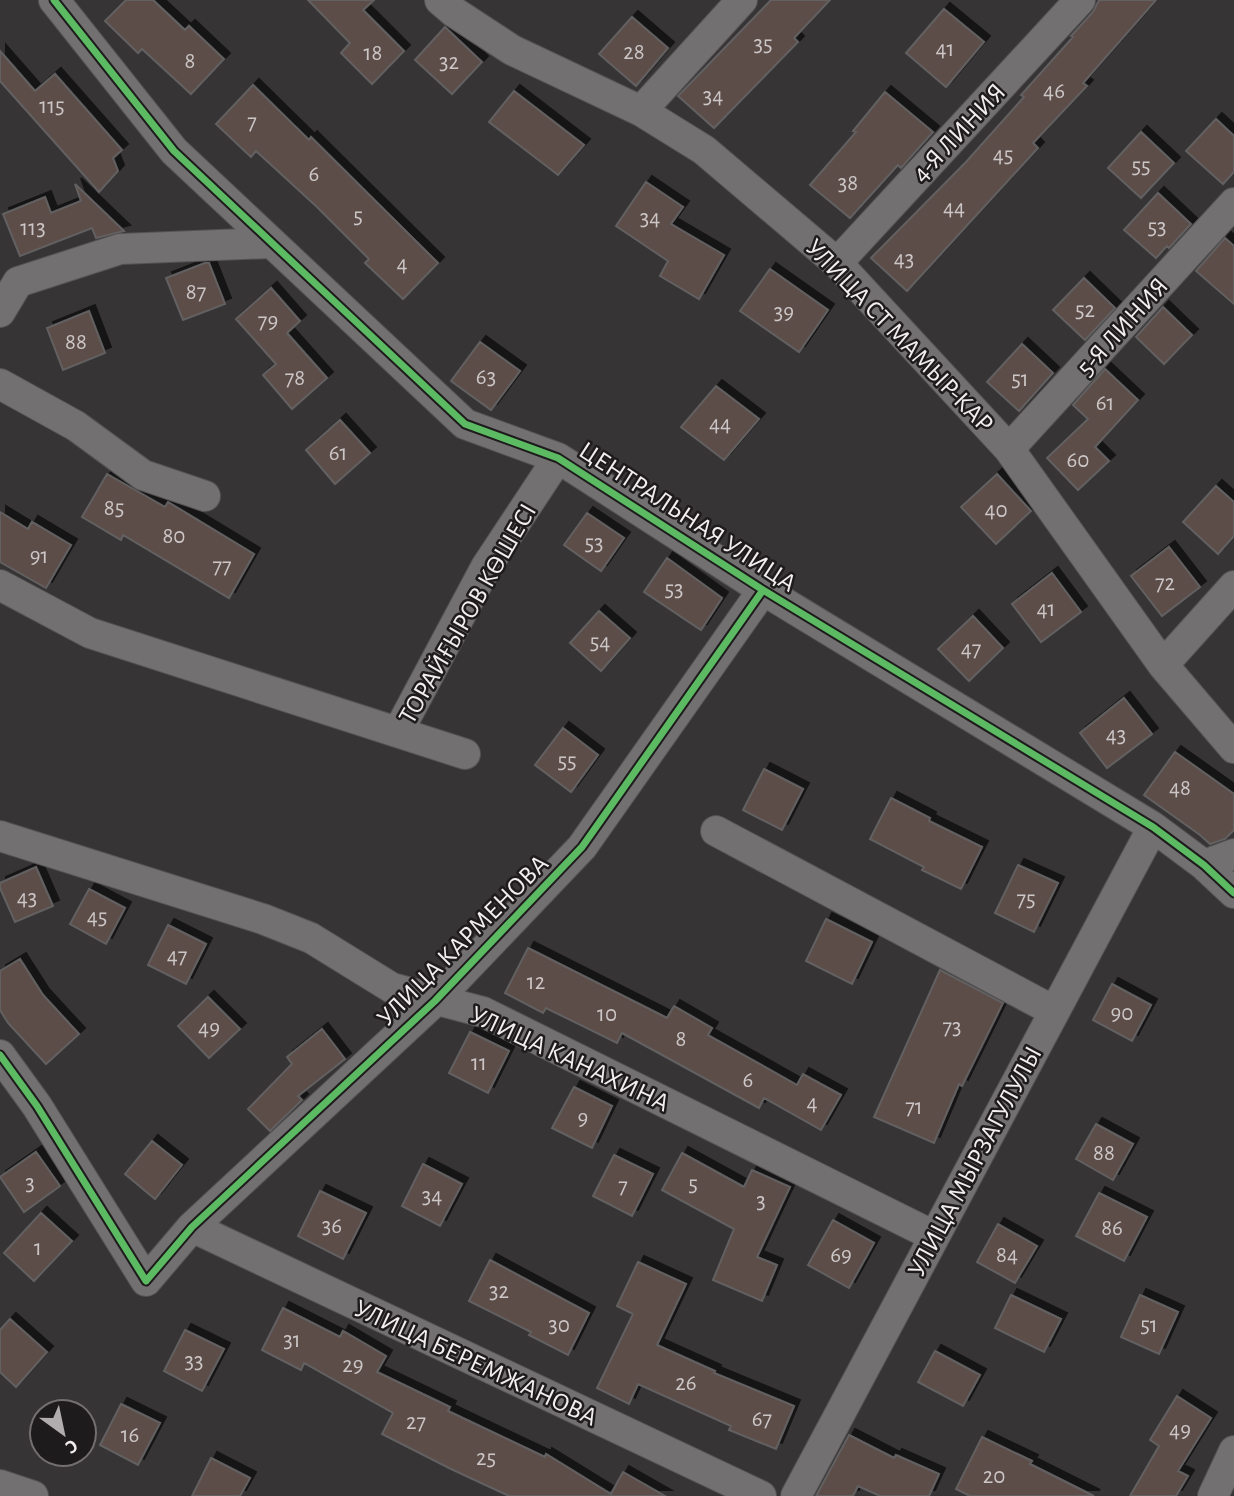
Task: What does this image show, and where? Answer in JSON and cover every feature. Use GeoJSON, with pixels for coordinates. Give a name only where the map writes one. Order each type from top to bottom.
{"type":"FeatureCollection","features":[{"type":"Feature","properties":{"kind":"street","name":"ЦЕНТРАЛЬНАЯ УЛИЦА"},"geometry":{"type":"LineString","coordinates":[[54,0],[174,151],[465,424],[558,458],[763,590],[1153,827],[1204,865],[1234,893]]}},
{"type":"Feature","properties":{"kind":"street","name":"УЛИЦА СТ МАМЫР-КАР"},"geometry":{"type":"LineString","coordinates":[[440,0],[512,50],[641,111],[704,150],[837,263],[1009,449],[1163,665],[1234,748]]}},
{"type":"Feature","properties":{"kind":"street"},"geometry":{"type":"LineString","coordinates":[[641,111],[742,0]]}},
{"type":"Feature","properties":{"kind":"street","name":"4-Я ЛИНИЯ"},"geometry":{"type":"LineString","coordinates":[[837,263],[1080,0]]}},
{"type":"Feature","properties":{"kind":"street","name":"5-Я ЛИНИЯ"},"geometry":{"type":"LineString","coordinates":[[1009,449],[1234,204]]}},
{"type":"Feature","properties":{"kind":"street"},"geometry":{"type":"LineString","coordinates":[[0,313],[18,282],[120,249],[271,243]]}},
{"type":"Feature","properties":{"kind":"street"},"geometry":{"type":"LineString","coordinates":[[0,384],[76,426],[143,475],[205,496]]}},
{"type":"Feature","properties":{"kind":"street","name":"ТОРАЙҒЫРОВ КӨШЕСІ"},"geometry":{"type":"LineString","coordinates":[[398,732],[486,567],[558,458]]}},
{"type":"Feature","properties":{"kind":"street"},"geometry":{"type":"LineString","coordinates":[[0,585],[90,633],[465,754]]}},
{"type":"Feature","properties":{"kind":"street"},"geometry":{"type":"LineString","coordinates":[[1163,665],[1234,586]]}},
{"type":"Feature","properties":{"kind":"street","name":"УЛИЦА КАРМЕНОВА"},"geometry":{"type":"LineString","coordinates":[[0,1055],[37,1106],[146,1281],[192,1227],[435,1001],[582,847],[763,590]]}},
{"type":"Feature","properties":{"kind":"street","name":"УЛИЦА МЫРЗАГУЛУЛЫ"},"geometry":{"type":"LineString","coordinates":[[796,1496],[1153,827]]}},
{"type":"Feature","properties":{"kind":"street"},"geometry":{"type":"LineString","coordinates":[[716,831],[1054,1011]]}},
{"type":"Feature","properties":{"kind":"street","name":"УЛИЦА КАНАХИНА"},"geometry":{"type":"LineString","coordinates":[[0,836],[263,919],[311,938],[392,988],[483,1012],[934,1236]]}},
{"type":"Feature","properties":{"kind":"street"},"geometry":{"type":"LineString","coordinates":[[1204,865],[1234,854]]}},
{"type":"Feature","properties":{"kind":"street","name":"УЛИЦА БЕРЕМЖАНОВА"},"geometry":{"type":"LineString","coordinates":[[192,1227],[761,1496]]}},
{"type":"Feature","properties":{"kind":"street"},"geometry":{"type":"LineString","coordinates":[[1213,1496],[1234,1451]]}},
{"type":"Feature","properties":{"kind":"street"},"geometry":{"type":"LineString","coordinates":[[0,1485],[33,1496]]}},
{"type":"Feature","properties":{"kind":"building"},"geometry":{"type":"Polygon","coordinates":[[[126,0],[153,0],[185,30],[189,26],[224,59],[191,94],[142,49],[138,53],[105,21],[126,0]]]}},
{"type":"Feature","properties":{"kind":"building"},"geometry":{"type":"Polygon","coordinates":[[[308,0],[374,0],[363,10],[404,51],[372,84],[341,53],[350,43],[308,0]]]}},
{"type":"Feature","properties":{"kind":"building"},"geometry":{"type":"Polygon","coordinates":[[[771,0],[830,0],[794,38],[798,42],[714,128],[678,96],[771,0]]]}},
{"type":"Feature","properties":{"kind":"building"},"geometry":{"type":"Polygon","coordinates":[[[1099,0],[1156,0],[1083,83],[1087,86],[1033,143],[1038,148],[907,291],[871,258],[966,162],[1024,97],[1021,95],[1073,37],[1071,36],[1093,12],[1099,0]]]}},
{"type":"Feature","properties":{"kind":"building"},"geometry":{"type":"Polygon","coordinates":[[[944,9],[984,42],[946,87],[906,53],[944,9]]]}},
{"type":"Feature","properties":{"kind":"building"},"geometry":{"type":"Polygon","coordinates":[[[632,17],[668,48],[636,86],[599,54],[632,17]]]}},
{"type":"Feature","properties":{"kind":"building"},"geometry":{"type":"Polygon","coordinates":[[[445,27],[482,62],[452,94],[415,60],[445,27]]]}},
{"type":"Feature","properties":{"kind":"building"},"geometry":{"type":"Polygon","coordinates":[[[0,51],[35,91],[55,74],[122,150],[113,158],[118,171],[99,192],[0,81],[0,51]]]}},
{"type":"Feature","properties":{"kind":"building"},"geometry":{"type":"Polygon","coordinates":[[[253,85],[309,140],[311,137],[438,263],[403,299],[365,263],[369,259],[317,207],[256,151],[251,157],[216,124],[253,85]]]}},
{"type":"Feature","properties":{"kind":"building"},"geometry":{"type":"Polygon","coordinates":[[[514,91],[584,145],[558,175],[489,122],[514,91]]]}},
{"type":"Feature","properties":{"kind":"building"},"geometry":{"type":"Polygon","coordinates":[[[885,92],[933,132],[901,168],[898,165],[850,218],[810,185],[856,132],[853,131],[885,92]]]}},
{"type":"Feature","properties":{"kind":"building"},"geometry":{"type":"Polygon","coordinates":[[[1216,119],[1234,136],[1234,172],[1223,184],[1186,151],[1216,119]]]}},
{"type":"Feature","properties":{"kind":"building"},"geometry":{"type":"Polygon","coordinates":[[[1141,132],[1174,163],[1141,198],[1108,168],[1141,132]]]}},
{"type":"Feature","properties":{"kind":"building"},"geometry":{"type":"Polygon","coordinates":[[[646,182],[683,207],[671,224],[724,255],[699,299],[660,276],[668,261],[616,226],[646,182]]]}},
{"type":"Feature","properties":{"kind":"building"},"geometry":{"type":"Polygon","coordinates":[[[75,184],[124,231],[96,238],[92,228],[20,256],[3,214],[45,197],[51,213],[81,201],[75,184]]]}},
{"type":"Feature","properties":{"kind":"building"},"geometry":{"type":"Polygon","coordinates":[[[1158,193],[1191,224],[1156,258],[1124,230],[1158,193]]]}},
{"type":"Feature","properties":{"kind":"building"},"geometry":{"type":"Polygon","coordinates":[[[1225,238],[1234,246],[1234,304],[1196,271],[1225,238]]]}},
{"type":"Feature","properties":{"kind":"building"},"geometry":{"type":"Polygon","coordinates":[[[209,263],[225,304],[183,320],[166,278],[209,263]]]}},
{"type":"Feature","properties":{"kind":"building"},"geometry":{"type":"Polygon","coordinates":[[[770,269],[828,310],[799,352],[740,311],[770,269]]]}},
{"type":"Feature","properties":{"kind":"building"},"geometry":{"type":"Polygon","coordinates":[[[1084,278],[1115,308],[1085,340],[1053,310],[1084,278]]]}},
{"type":"Feature","properties":{"kind":"building"},"geometry":{"type":"Polygon","coordinates":[[[271,288],[300,321],[287,333],[327,378],[292,409],[263,375],[276,364],[236,319],[271,288]]]}},
{"type":"Feature","properties":{"kind":"building"},"geometry":{"type":"Polygon","coordinates":[[[1163,307],[1192,335],[1164,364],[1136,337],[1163,307]]]}},
{"type":"Feature","properties":{"kind":"building"},"geometry":{"type":"Polygon","coordinates":[[[89,311],[105,353],[63,370],[47,328],[89,311]]]}},
{"type":"Feature","properties":{"kind":"building"},"geometry":{"type":"Polygon","coordinates":[[[480,342],[520,371],[491,410],[451,381],[480,342]]]}},
{"type":"Feature","properties":{"kind":"building"},"geometry":{"type":"Polygon","coordinates":[[[1022,344],[1053,373],[1019,411],[987,382],[1022,344]]]}},
{"type":"Feature","properties":{"kind":"building"},"geometry":{"type":"Polygon","coordinates":[[[1105,369],[1138,400],[1095,447],[1109,461],[1078,490],[1047,458],[1088,419],[1073,405],[1105,369]]]}},
{"type":"Feature","properties":{"kind":"building"},"geometry":{"type":"Polygon","coordinates":[[[716,386],[759,419],[724,460],[681,427],[716,386]]]}},
{"type":"Feature","properties":{"kind":"building"},"geometry":{"type":"Polygon","coordinates":[[[340,420],[370,453],[335,484],[306,450],[340,420]]]}},
{"type":"Feature","properties":{"kind":"building"},"geometry":{"type":"Polygon","coordinates":[[[107,474],[165,507],[168,502],[254,554],[229,598],[123,535],[121,540],[82,517],[107,474]]]}},
{"type":"Feature","properties":{"kind":"building"},"geometry":{"type":"Polygon","coordinates":[[[997,474],[1031,511],[996,544],[961,507],[997,474]]]}},
{"type":"Feature","properties":{"kind":"building"},"geometry":{"type":"Polygon","coordinates":[[[1216,486],[1234,502],[1234,536],[1218,554],[1183,522],[1216,486]]]}},
{"type":"Feature","properties":{"kind":"building"},"geometry":{"type":"Polygon","coordinates":[[[0,512],[28,529],[32,522],[71,545],[46,588],[0,562],[0,512]]]}},
{"type":"Feature","properties":{"kind":"building"},"geometry":{"type":"Polygon","coordinates":[[[587,513],[624,538],[601,571],[564,545],[587,513]]]}},
{"type":"Feature","properties":{"kind":"building"},"geometry":{"type":"Polygon","coordinates":[[[1169,547],[1200,587],[1162,616],[1131,576],[1169,547]]]}},
{"type":"Feature","properties":{"kind":"building"},"geometry":{"type":"Polygon","coordinates":[[[667,558],[722,598],[701,630],[644,592],[667,558]]]}},
{"type":"Feature","properties":{"kind":"building"},"geometry":{"type":"Polygon","coordinates":[[[1052,573],[1081,612],[1041,642],[1012,604],[1052,573]]]}},
{"type":"Feature","properties":{"kind":"building"},"geometry":{"type":"Polygon","coordinates":[[[599,611],[630,638],[601,671],[570,643],[599,611]]]}},
{"type":"Feature","properties":{"kind":"building"},"geometry":{"type":"Polygon","coordinates":[[[973,616],[1003,648],[969,681],[938,649],[973,616]]]}},
{"type":"Feature","properties":{"kind":"building"},"geometry":{"type":"Polygon","coordinates":[[[1124,698],[1152,734],[1107,768],[1080,733],[1124,698]]]}},
{"type":"Feature","properties":{"kind":"building"},"geometry":{"type":"Polygon","coordinates":[[[563,728],[598,755],[571,792],[535,765],[563,728]]]}},
{"type":"Feature","properties":{"kind":"building"},"geometry":{"type":"Polygon","coordinates":[[[1175,752],[1234,794],[1234,830],[1225,839],[1210,844],[1144,795],[1175,752]]]}},
{"type":"Feature","properties":{"kind":"building"},"geometry":{"type":"Polygon","coordinates":[[[764,769],[803,789],[782,830],[743,810],[764,769]]]}},
{"type":"Feature","properties":{"kind":"building"},"geometry":{"type":"Polygon","coordinates":[[[891,798],[930,818],[929,821],[982,847],[961,889],[922,870],[924,867],[870,839],[891,798]]]}},
{"type":"Feature","properties":{"kind":"building"},"geometry":{"type":"Polygon","coordinates":[[[1018,865],[1058,883],[1034,932],[995,913],[1018,865]]]}},
{"type":"Feature","properties":{"kind":"building"},"geometry":{"type":"Polygon","coordinates":[[[36,867],[53,906],[15,922],[0,883],[36,867]]]}},
{"type":"Feature","properties":{"kind":"building"},"geometry":{"type":"Polygon","coordinates":[[[89,889],[125,908],[106,944],[70,924],[89,889]]]}},
{"type":"Feature","properties":{"kind":"building"},"geometry":{"type":"Polygon","coordinates":[[[826,919],[872,942],[852,984],[806,961],[826,919]]]}},
{"type":"Feature","properties":{"kind":"building"},"geometry":{"type":"Polygon","coordinates":[[[168,925],[206,944],[186,984],[148,965],[168,925]]]}},
{"type":"Feature","properties":{"kind":"building"},"geometry":{"type":"Polygon","coordinates":[[[528,948],[667,1018],[674,1006],[712,1028],[708,1035],[797,1085],[803,1074],[841,1095],[821,1130],[764,1098],[759,1108],[622,1033],[617,1043],[546,1008],[543,1013],[505,993],[528,948]]]}},
{"type":"Feature","properties":{"kind":"building"},"geometry":{"type":"Polygon","coordinates":[[[20,959],[43,995],[79,1034],[46,1064],[8,1023],[0,1010],[0,971],[20,959]]]}},
{"type":"Feature","properties":{"kind":"building"},"geometry":{"type":"Polygon","coordinates":[[[940,970],[1003,1003],[962,1086],[959,1084],[934,1143],[874,1117],[940,970]]]}},
{"type":"Feature","properties":{"kind":"building"},"geometry":{"type":"Polygon","coordinates":[[[1112,984],[1151,1005],[1132,1041],[1093,1020],[1112,984]]]}},
{"type":"Feature","properties":{"kind":"building"},"geometry":{"type":"Polygon","coordinates":[[[208,997],[240,1029],[209,1058],[178,1026],[208,997]]]}},
{"type":"Feature","properties":{"kind":"building"},"geometry":{"type":"Polygon","coordinates":[[[322,1029],[345,1059],[298,1096],[302,1100],[270,1131],[248,1109],[292,1064],[287,1057],[322,1029]]]}},
{"type":"Feature","properties":{"kind":"building"},"geometry":{"type":"Polygon","coordinates":[[[470,1032],[509,1051],[488,1093],[449,1073],[470,1032]]]}},
{"type":"Feature","properties":{"kind":"building"},"geometry":{"type":"Polygon","coordinates":[[[574,1087],[612,1106],[592,1148],[552,1128],[574,1087]]]}},
{"type":"Feature","properties":{"kind":"building"},"geometry":{"type":"Polygon","coordinates":[[[1096,1124],[1133,1144],[1113,1180],[1076,1159],[1096,1124]]]}},
{"type":"Feature","properties":{"kind":"building"},"geometry":{"type":"Polygon","coordinates":[[[152,1141],[182,1165],[155,1199],[125,1174],[152,1141]]]}},
{"type":"Feature","properties":{"kind":"building"},"geometry":{"type":"Polygon","coordinates":[[[36,1152],[60,1186],[24,1212],[0,1177],[36,1152]]]}},
{"type":"Feature","properties":{"kind":"building"},"geometry":{"type":"Polygon","coordinates":[[[682,1153],[744,1187],[752,1170],[790,1187],[757,1257],[777,1265],[762,1301],[713,1280],[734,1229],[662,1190],[682,1153]]]}},
{"type":"Feature","properties":{"kind":"building"},"geometry":{"type":"Polygon","coordinates":[[[614,1155],[653,1174],[632,1216],[593,1196],[614,1155]]]}},
{"type":"Feature","properties":{"kind":"building"},"geometry":{"type":"Polygon","coordinates":[[[423,1164],[462,1184],[440,1226],[402,1206],[423,1164]]]}},
{"type":"Feature","properties":{"kind":"building"},"geometry":{"type":"Polygon","coordinates":[[[320,1191],[366,1213],[343,1259],[298,1236],[320,1191]]]}},
{"type":"Feature","properties":{"kind":"building"},"geometry":{"type":"Polygon","coordinates":[[[1099,1193],[1147,1217],[1124,1261],[1076,1236],[1099,1193]]]}},
{"type":"Feature","properties":{"kind":"building"},"geometry":{"type":"Polygon","coordinates":[[[41,1213],[72,1241],[34,1281],[4,1253],[41,1213]]]}},
{"type":"Feature","properties":{"kind":"building"},"geometry":{"type":"Polygon","coordinates":[[[833,1220],[874,1243],[849,1288],[808,1265],[833,1220]]]}},
{"type":"Feature","properties":{"kind":"building"},"geometry":{"type":"Polygon","coordinates":[[[998,1224],[1037,1246],[1015,1283],[977,1262],[998,1224]]]}},
{"type":"Feature","properties":{"kind":"building"},"geometry":{"type":"Polygon","coordinates":[[[490,1260],[589,1313],[568,1355],[529,1335],[531,1332],[469,1301],[490,1260]]]}},
{"type":"Feature","properties":{"kind":"building"},"geometry":{"type":"Polygon","coordinates":[[[638,1262],[686,1284],[657,1345],[715,1371],[714,1373],[794,1406],[776,1449],[729,1430],[731,1426],[638,1384],[629,1404],[597,1388],[633,1314],[617,1306],[638,1262]]]}},
{"type":"Feature","properties":{"kind":"building"},"geometry":{"type":"Polygon","coordinates":[[[1011,1295],[1061,1319],[1044,1352],[995,1328],[1011,1295]]]}},
{"type":"Feature","properties":{"kind":"building"},"geometry":{"type":"Polygon","coordinates":[[[1140,1295],[1178,1312],[1159,1354],[1121,1337],[1140,1295]]]}},
{"type":"Feature","properties":{"kind":"building"},"geometry":{"type":"Polygon","coordinates":[[[283,1308],[340,1337],[343,1331],[386,1356],[377,1372],[450,1407],[448,1411],[545,1457],[546,1454],[611,1494],[623,1472],[665,1496],[509,1496],[451,1469],[382,1434],[393,1413],[304,1363],[301,1370],[262,1350],[283,1308]]]}},
{"type":"Feature","properties":{"kind":"building"},"geometry":{"type":"Polygon","coordinates":[[[10,1319],[47,1352],[16,1387],[0,1372],[0,1330],[10,1319]]]}},
{"type":"Feature","properties":{"kind":"building"},"geometry":{"type":"Polygon","coordinates":[[[185,1330],[224,1349],[202,1391],[164,1371],[185,1330]]]}},
{"type":"Feature","properties":{"kind":"building"},"geometry":{"type":"Polygon","coordinates":[[[935,1351],[980,1375],[963,1406],[918,1382],[935,1351]]]}},
{"type":"Feature","properties":{"kind":"building"},"geometry":{"type":"Polygon","coordinates":[[[1177,1396],[1211,1418],[1178,1471],[1188,1476],[1176,1496],[1130,1496],[1159,1446],[1150,1440],[1177,1396]]]}},
{"type":"Feature","properties":{"kind":"building"},"geometry":{"type":"Polygon","coordinates":[[[121,1404],[160,1423],[138,1465],[100,1445],[121,1404]]]}},
{"type":"Feature","properties":{"kind":"building"},"geometry":{"type":"Polygon","coordinates":[[[849,1435],[894,1458],[896,1455],[939,1474],[929,1496],[880,1496],[858,1486],[853,1496],[816,1496],[849,1435]]]}},
{"type":"Feature","properties":{"kind":"building"},"geometry":{"type":"Polygon","coordinates":[[[982,1437],[1094,1496],[970,1496],[956,1489],[982,1437]]]}},
{"type":"Feature","properties":{"kind":"building"},"geometry":{"type":"Polygon","coordinates":[[[211,1458],[250,1478],[240,1496],[192,1496],[211,1458]]]}},
{"type":"Feature","properties":{"kind":"cycle path"},"geometry":{"type":"LineString","coordinates":[[54,0],[174,151],[465,424],[558,458],[763,590],[1153,827],[1204,865],[1234,893]]}},
{"type":"Feature","properties":{"kind":"cycle path"},"geometry":{"type":"LineString","coordinates":[[0,1055],[37,1106],[146,1281],[192,1227],[435,1001],[582,847],[763,590]]}}]}
